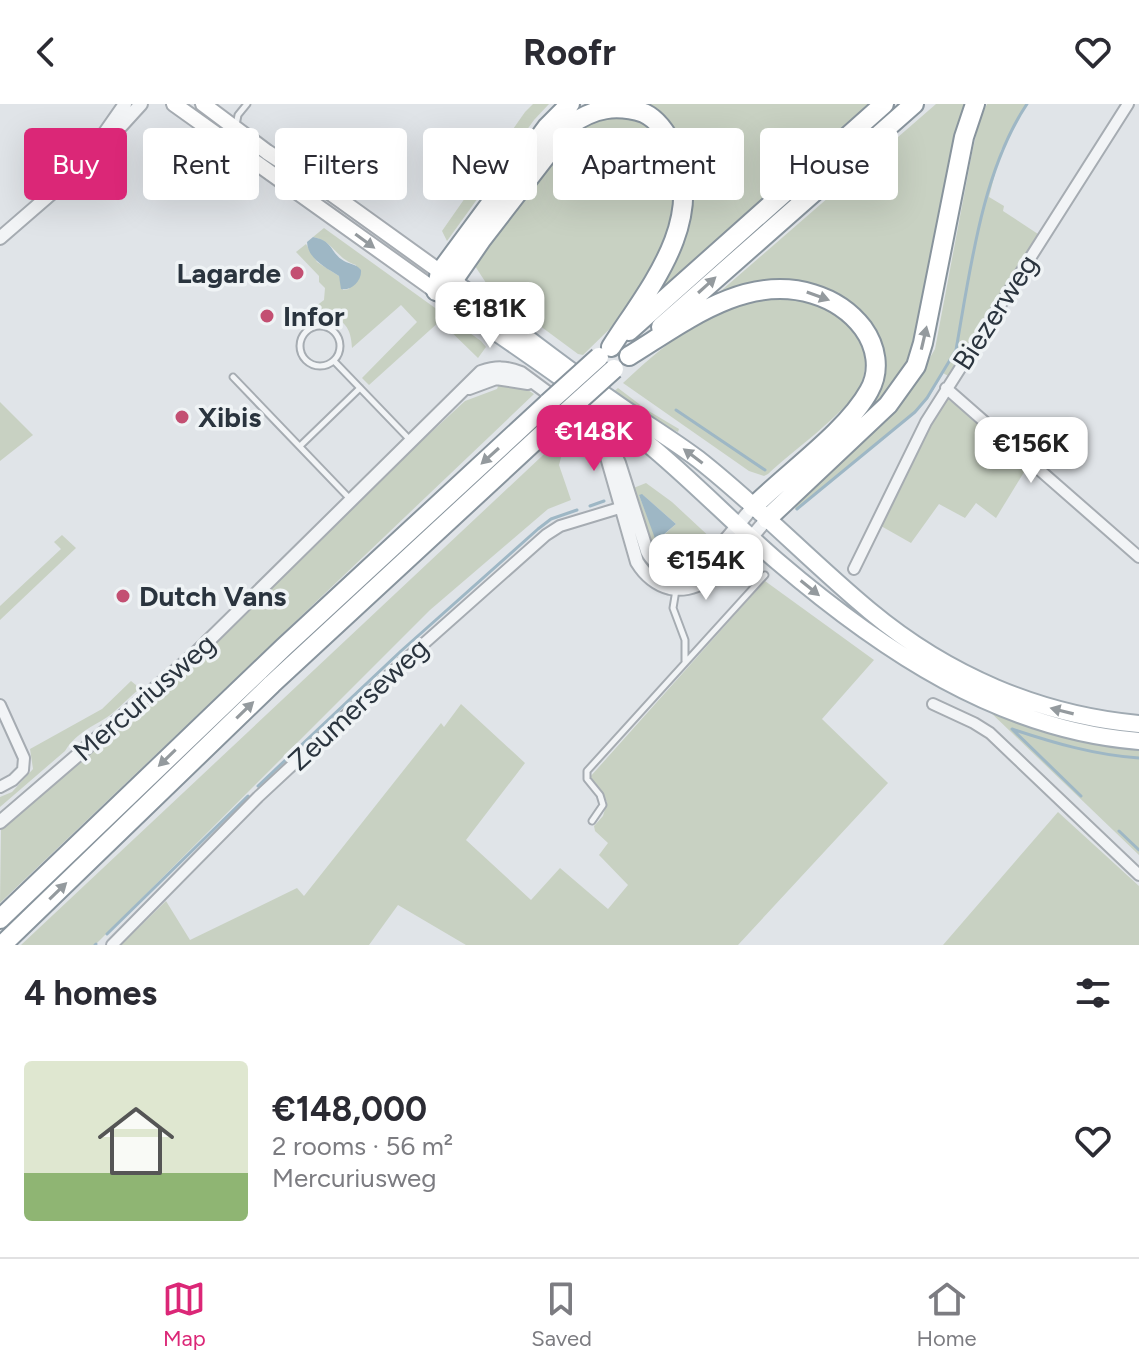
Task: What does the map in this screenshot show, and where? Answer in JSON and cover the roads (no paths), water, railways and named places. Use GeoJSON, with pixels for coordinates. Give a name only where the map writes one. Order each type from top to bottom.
{"type":"FeatureCollection","features":[{"type":"Feature","properties":{"kind":"highway"},"geometry":{"type":"LineString","coordinates":[[447,277],[547,127],[570,104]]}},
{"type":"Feature","properties":{"kind":"highway"},"geometry":{"type":"LineString","coordinates":[[0,919],[284,647],[548,403],[884,104]]}},
{"type":"Feature","properties":{"kind":"highway"},"geometry":{"type":"LineString","coordinates":[[2,945],[283,674],[563,415],[914,104]]}},
{"type":"Feature","properties":{"kind":"highway"},"geometry":{"type":"LineString","coordinates":[[760,513],[888,405],[916,366],[958,163],[975,104]]}},
{"type":"Feature","properties":{"kind":"highway"},"geometry":{"type":"LineString","coordinates":[[436,291],[570,125],[587,113],[604,107],[634,108],[650,116],[671,142],[683,179],[682,209],[677,233],[662,270],[605,352]]}},
{"type":"Feature","properties":{"kind":"highway"},"geometry":{"type":"LineString","coordinates":[[622,362],[710,307],[744,294],[785,288],[824,297],[858,321],[867,334],[876,360],[871,388],[857,409],[760,513]]}},
{"type":"Feature","properties":{"kind":"main road"},"geometry":{"type":"LineString","coordinates":[[174,104],[615,418],[791,572],[904,656],[1007,712],[1102,738],[1139,741]]}},
{"type":"Feature","properties":{"kind":"main road"},"geometry":{"type":"LineString","coordinates":[[203,104],[233,128]]}},
{"type":"Feature","properties":{"kind":"main road"},"geometry":{"type":"LineString","coordinates":[[259,147],[332,194],[615,403],[699,460],[900,635],[1011,696],[1105,721],[1139,724]]}},
{"type":"Feature","properties":{"kind":"street"},"geometry":{"type":"LineString","coordinates":[[108,128],[125,104]]}},
{"type":"Feature","properties":{"kind":"street"},"geometry":{"type":"LineString","coordinates":[[119,128],[141,104]]}},
{"type":"Feature","properties":{"kind":"street","name":"Biezerweg"},"geometry":{"type":"LineString","coordinates":[[854,569],[926,422],[946,388],[1128,104]]}},
{"type":"Feature","properties":{"kind":"street"},"geometry":{"type":"LineString","coordinates":[[0,238],[44,200]]}},
{"type":"Feature","properties":{"kind":"street","name":"Mercuriusweg"},"geometry":{"type":"LineString","coordinates":[[0,822],[171,676],[454,399],[484,380],[506,378],[535,385],[592,427],[607,454],[650,557],[664,568],[679,572]]}},
{"type":"Feature","properties":{"kind":"street"},"geometry":{"type":"LineString","coordinates":[[946,388],[1139,557]]}},
{"type":"Feature","properties":{"kind":"street","name":"Mercuriusweg"},"geometry":{"type":"LineString","coordinates":[[627,506],[641,569],[654,581],[676,589]]}},
{"type":"Feature","properties":{"kind":"street","name":"Zeumerseweg"},"geometry":{"type":"LineString","coordinates":[[112,945],[258,797],[546,535],[560,526],[627,506]]}},
{"type":"Feature","properties":{"kind":"street"},"geometry":{"type":"LineString","coordinates":[[679,572],[705,562],[737,524],[760,513]]}},
{"type":"Feature","properties":{"kind":"street"},"geometry":{"type":"LineString","coordinates":[[676,589],[704,584],[751,537],[760,513]]}},
{"type":"Feature","properties":{"kind":"street"},"geometry":{"type":"LineString","coordinates":[[933,704],[990,733],[1139,875]]}},
{"type":"Feature","properties":{"kind":"street"},"geometry":{"type":"LineString","coordinates":[[0,705],[24,758],[23,770],[0,787]]}},
{"type":"Feature","properties":{"kind":"lane"},"geometry":{"type":"LineString","coordinates":[[236,128],[238,115],[247,104]]}},
{"type":"Feature","properties":{"kind":"lane"},"geometry":{"type":"LineString","coordinates":[[322,327],[338,337],[340,349],[334,361],[322,366],[309,363],[301,353],[300,346],[310,329],[322,327]]}},
{"type":"Feature","properties":{"kind":"lane"},"geometry":{"type":"LineString","coordinates":[[334,361],[412,441]]}},
{"type":"Feature","properties":{"kind":"lane"},"geometry":{"type":"LineString","coordinates":[[233,377],[352,500]]}},
{"type":"Feature","properties":{"kind":"lane"},"geometry":{"type":"LineString","coordinates":[[300,446],[360,388]]}},
{"type":"Feature","properties":{"kind":"lane"},"geometry":{"type":"LineString","coordinates":[[835,432],[888,405]]}},
{"type":"Feature","properties":{"kind":"lane"},"geometry":{"type":"LineString","coordinates":[[679,572],[673,608],[685,640],[683,666]]}},
{"type":"Feature","properties":{"kind":"lane"},"geometry":{"type":"LineString","coordinates":[[592,821],[603,805],[600,795],[587,779],[587,771],[765,575]]}},
{"type":"Feature","properties":{"kind":"water"},"geometry":{"type":"Polygon","coordinates":[[[313,237],[325,241],[340,258],[361,270],[355,284],[341,289],[339,276],[310,253],[307,242],[313,237]]]}},
{"type":"Feature","properties":{"kind":"water"},"geometry":{"type":"Polygon","coordinates":[[[642,494],[676,524],[656,541],[639,495],[642,494]]]}},
{"type":"Feature","properties":{"kind":"waterway"},"geometry":{"type":"LineString","coordinates":[[797,509],[915,412],[956,350],[988,190],[1012,131],[1027,104]]}},
{"type":"Feature","properties":{"kind":"waterway"},"geometry":{"type":"LineString","coordinates":[[676,410],[765,470]]}},
{"type":"Feature","properties":{"kind":"waterway"},"geometry":{"type":"LineString","coordinates":[[590,506],[604,501]]}},
{"type":"Feature","properties":{"kind":"waterway"},"geometry":{"type":"LineString","coordinates":[[258,786],[401,651],[538,529],[551,519],[577,510]]}},
{"type":"Feature","properties":{"kind":"waterway"},"geometry":{"type":"LineString","coordinates":[[1081,796],[1012,729],[1075,748],[1139,758]]}},
{"type":"Feature","properties":{"kind":"waterway"},"geometry":{"type":"LineString","coordinates":[[107,934],[248,796]]}},
{"type":"Feature","properties":{"kind":"waterway"},"geometry":{"type":"LineString","coordinates":[[1119,831],[1139,850]]}},
{"type":"Feature","properties":{"kind":"place","name":"Lagarde"},"geometry":{"type":"Point","coordinates":[297,273]}},
{"type":"Feature","properties":{"kind":"place","name":"Infor"},"geometry":{"type":"Point","coordinates":[267,316]}},
{"type":"Feature","properties":{"kind":"place","name":"Xibis"},"geometry":{"type":"Point","coordinates":[182,417]}},
{"type":"Feature","properties":{"kind":"place","name":"Dutch Vans"},"geometry":{"type":"Point","coordinates":[123,596]}}]}
